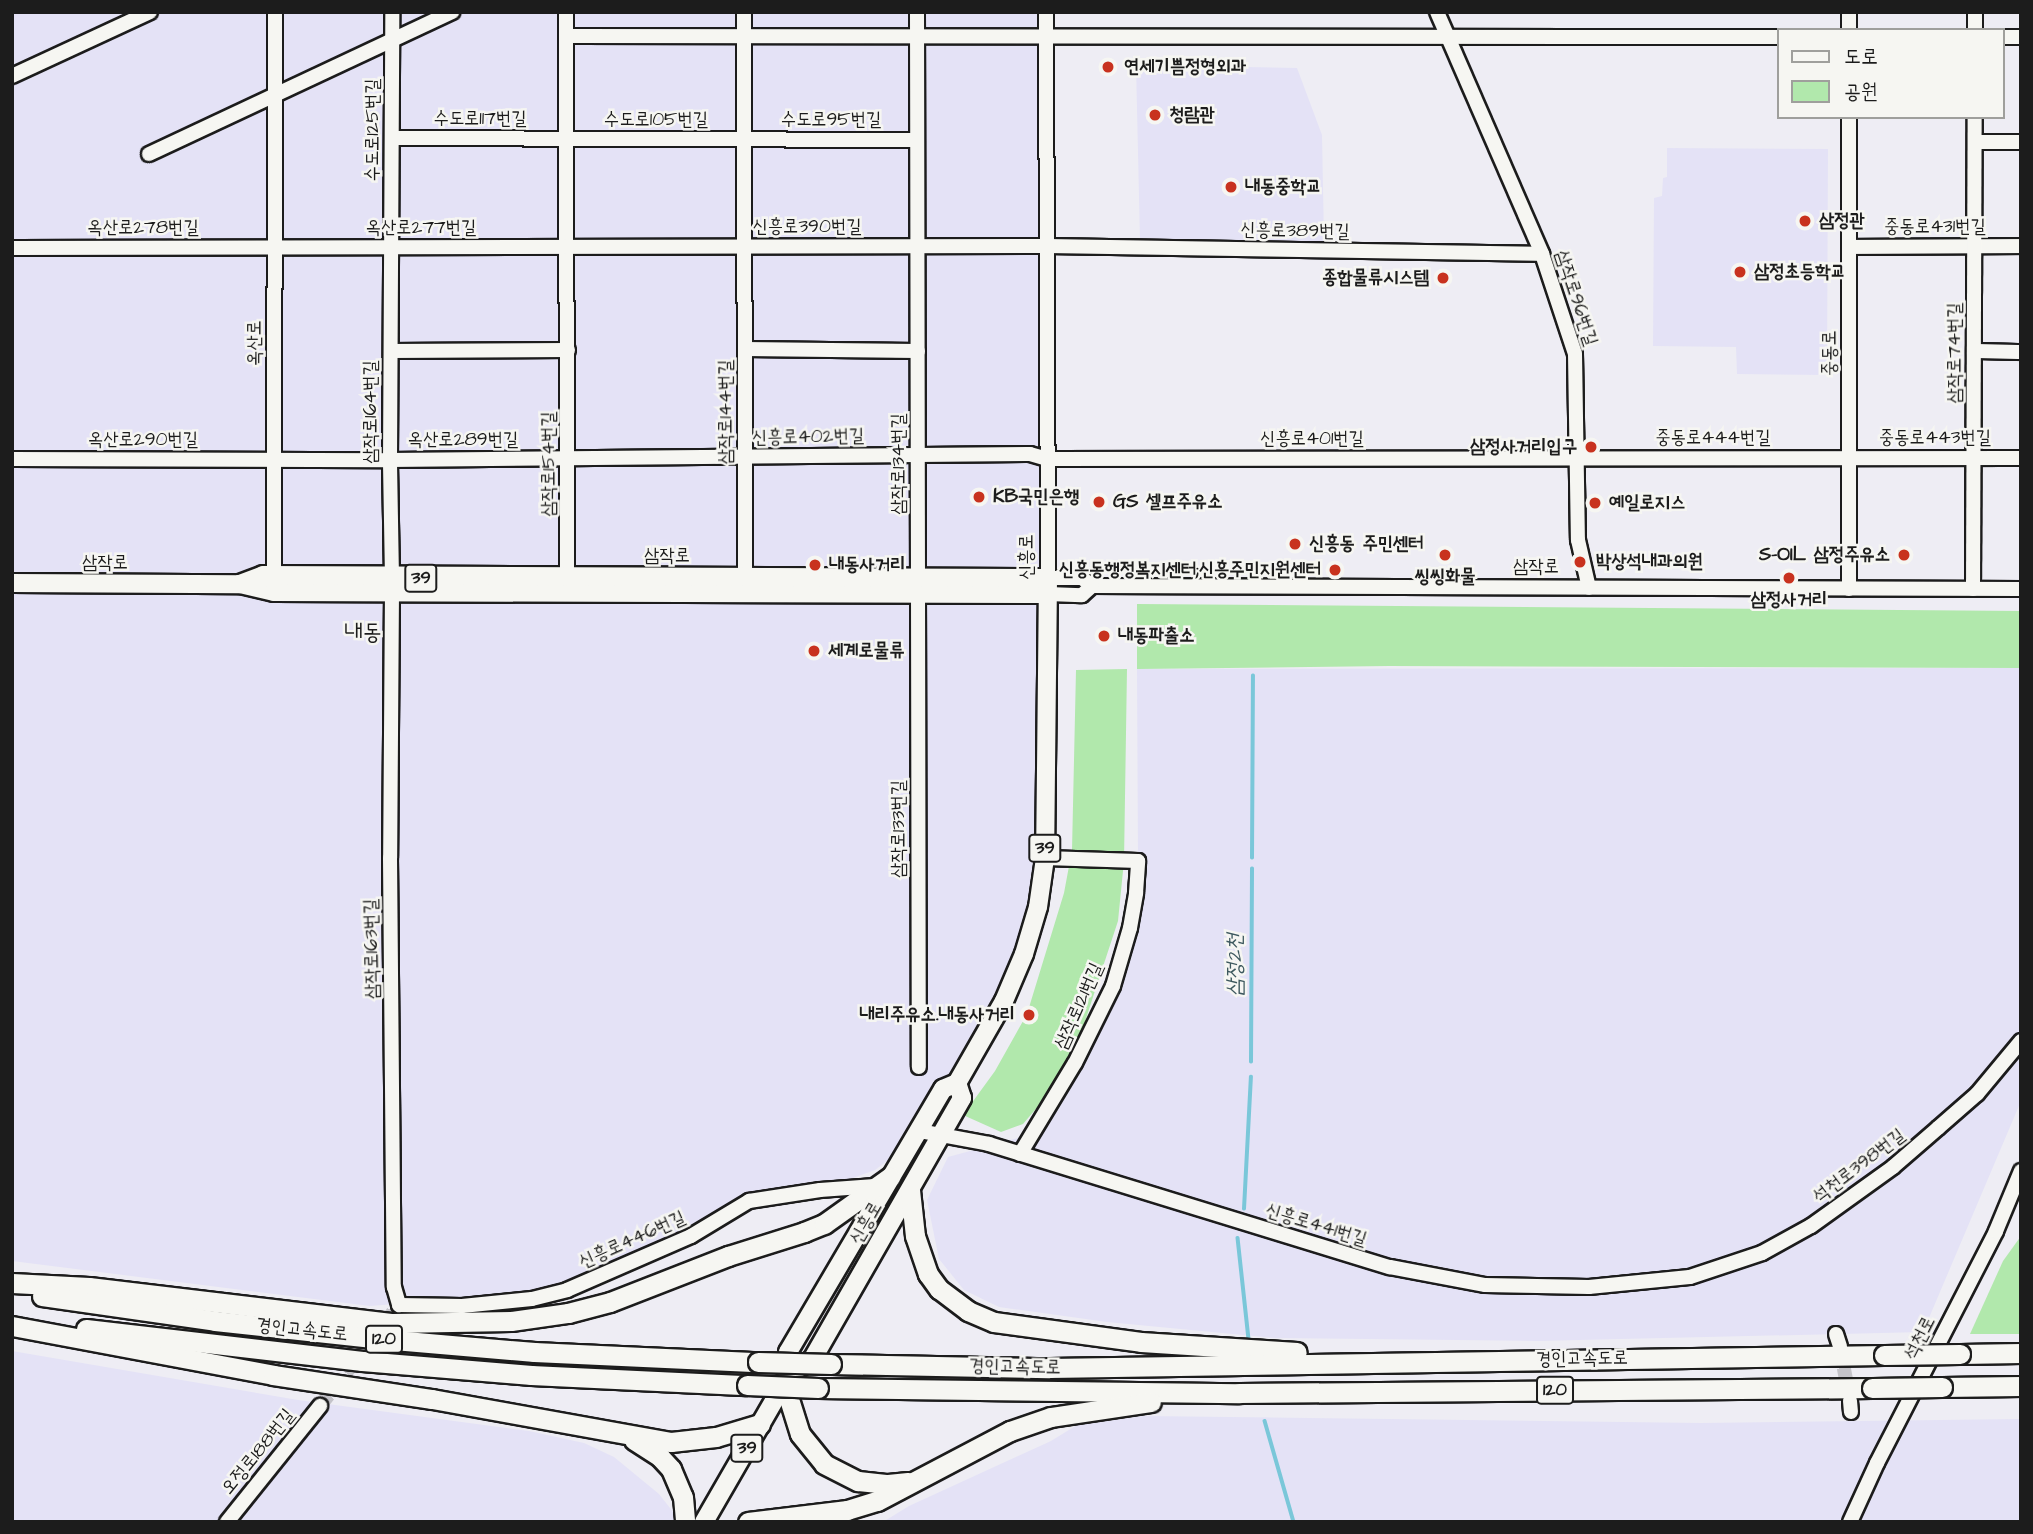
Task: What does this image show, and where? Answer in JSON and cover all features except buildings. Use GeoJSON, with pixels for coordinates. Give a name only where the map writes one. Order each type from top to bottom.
{"type":"FeatureCollection","features":[{"type":"Feature","properties":{"kind":"highway"},"geometry":{"type":"LineString","coordinates":[[12,1283],[89,1287],[393,1324],[511,1321],[568,1313],[610,1302],[728,1256],[804,1232],[824,1224],[883,1181]]}},
{"type":"Feature","properties":{"kind":"highway"},"geometry":{"type":"LineString","coordinates":[[910,1190],[915,1236],[928,1275],[953,1301],[994,1322],[1141,1342],[1417,1362]]}},
{"type":"Feature","properties":{"kind":"highway","name":"경인고속도로"},"geometry":{"type":"LineString","coordinates":[[12,1292],[215,1321],[382,1339],[534,1352],[758,1362],[1049,1368],[2021,1353]]}},
{"type":"Feature","properties":{"kind":"highway","name":"경인고속도로"},"geometry":{"type":"LineString","coordinates":[[12,1320],[375,1362],[531,1375],[818,1388],[1239,1393],[2021,1386]]}},
{"type":"Feature","properties":{"kind":"highway"},"geometry":{"type":"LineString","coordinates":[[12,1326],[259,1373],[432,1399],[671,1442],[733,1433],[760,1424]]}},
{"type":"Feature","properties":{"kind":"highway"},"geometry":{"type":"LineString","coordinates":[[787,1378],[800,1434],[824,1464],[858,1481],[888,1484],[917,1481]]}},
{"type":"Feature","properties":{"kind":"highway"},"geometry":{"type":"LineString","coordinates":[[748,1522],[847,1510],[877,1501],[981,1445],[1051,1418],[1136,1404],[1239,1393]]}},
{"type":"Feature","properties":{"kind":"highway"},"geometry":{"type":"LineString","coordinates":[[623,1434],[648,1447],[671,1469],[683,1497],[685,1522]]}},
{"type":"Feature","properties":{"kind":"main road","name":"삼작로"},"geometry":{"type":"LineString","coordinates":[[392,584],[567,578],[746,584]]}},
{"type":"Feature","properties":{"kind":"main road","name":"삼작로"},"geometry":{"type":"LineString","coordinates":[[12,583],[1048,586]]}},
{"type":"Feature","properties":{"kind":"main road","name":"신흥로"},"geometry":{"type":"LineString","coordinates":[[787,1378],[788,1352],[883,1181],[919,1131],[943,1089],[957,1083],[1004,1002],[1024,954],[1038,907],[1045,858],[1048,586]]}},
{"type":"Feature","properties":{"kind":"main road","name":"신흥로"},"geometry":{"type":"LineString","coordinates":[[704,1522],[787,1378],[812,1360],[942,1135],[962,1098],[957,1083]]}},
{"type":"Feature","properties":{"kind":"street"},"geometry":{"type":"LineString","coordinates":[[12,75],[150,12]]}},
{"type":"Feature","properties":{"kind":"street","name":"옥산로"},"geometry":{"type":"LineString","coordinates":[[274,584],[275,12]]}},
{"type":"Feature","properties":{"kind":"street","name":"수도로125번길"},"geometry":{"type":"LineString","coordinates":[[392,12],[392,247]]}},
{"type":"Feature","properties":{"kind":"street"},"geometry":{"type":"LineString","coordinates":[[149,154],[453,12]]}},
{"type":"Feature","properties":{"kind":"street"},"geometry":{"type":"LineString","coordinates":[[566,12],[567,247]]}},
{"type":"Feature","properties":{"kind":"street"},"geometry":{"type":"LineString","coordinates":[[744,12],[744,246]]}},
{"type":"Feature","properties":{"kind":"street"},"geometry":{"type":"LineString","coordinates":[[917,12],[918,246]]}},
{"type":"Feature","properties":{"kind":"street","name":"신흥로"},"geometry":{"type":"LineString","coordinates":[[1046,12],[1048,586]]}},
{"type":"Feature","properties":{"kind":"street","name":"삼작로96번길"},"geometry":{"type":"LineString","coordinates":[[1437,12],[1542,254],[1576,354],[1578,540],[1589,588]]}},
{"type":"Feature","properties":{"kind":"street"},"geometry":{"type":"LineString","coordinates":[[567,36],[1778,37]]}},
{"type":"Feature","properties":{"kind":"street","name":"중동로"},"geometry":{"type":"LineString","coordinates":[[1849,119],[1849,589]]}},
{"type":"Feature","properties":{"kind":"street","name":"삼작로74번길"},"geometry":{"type":"LineString","coordinates":[[1973,589],[1975,119]]}},
{"type":"Feature","properties":{"kind":"street","name":"수도로117번길"},"geometry":{"type":"LineString","coordinates":[[392,138],[567,139]]}},
{"type":"Feature","properties":{"kind":"street","name":"수도로105번길"},"geometry":{"type":"LineString","coordinates":[[567,139],[744,139]]}},
{"type":"Feature","properties":{"kind":"street","name":"수도로95번길"},"geometry":{"type":"LineString","coordinates":[[744,139],[918,140]]}},
{"type":"Feature","properties":{"kind":"street"},"geometry":{"type":"LineString","coordinates":[[1975,142],[2021,142]]}},
{"type":"Feature","properties":{"kind":"street","name":"삼작로144번길"},"geometry":{"type":"LineString","coordinates":[[744,246],[746,584]]}},
{"type":"Feature","properties":{"kind":"street","name":"삼작로134번길"},"geometry":{"type":"LineString","coordinates":[[918,246],[918,585]]}},
{"type":"Feature","properties":{"kind":"street","name":"신흥로390번길"},"geometry":{"type":"LineString","coordinates":[[567,247],[1047,246]]}},
{"type":"Feature","properties":{"kind":"street","name":"신흥로389번길"},"geometry":{"type":"LineString","coordinates":[[1047,246],[1542,254]]}},
{"type":"Feature","properties":{"kind":"street","name":"중동로431번길"},"geometry":{"type":"LineString","coordinates":[[1849,247],[2021,246]]}},
{"type":"Feature","properties":{"kind":"street","name":"옥산로277번길"},"geometry":{"type":"LineString","coordinates":[[275,247],[567,247]]}},
{"type":"Feature","properties":{"kind":"street","name":"옥산로278번길"},"geometry":{"type":"LineString","coordinates":[[12,248],[275,247]]}},
{"type":"Feature","properties":{"kind":"street","name":"삼작로164번길"},"geometry":{"type":"LineString","coordinates":[[392,247],[392,584]]}},
{"type":"Feature","properties":{"kind":"street","name":"삼작로154번길"},"geometry":{"type":"LineString","coordinates":[[567,247],[567,578]]}},
{"type":"Feature","properties":{"kind":"street"},"geometry":{"type":"LineString","coordinates":[[745,349],[918,351]]}},
{"type":"Feature","properties":{"kind":"street"},"geometry":{"type":"LineString","coordinates":[[391,351],[568,350]]}},
{"type":"Feature","properties":{"kind":"street"},"geometry":{"type":"LineString","coordinates":[[1974,351],[2021,352]]}},
{"type":"Feature","properties":{"kind":"street","name":"신흥로402번길"},"geometry":{"type":"LineString","coordinates":[[569,458],[1030,454],[1048,459]]}},
{"type":"Feature","properties":{"kind":"street","name":"신흥로401번길"},"geometry":{"type":"LineString","coordinates":[[1048,459],[1577,457]]}},
{"type":"Feature","properties":{"kind":"street","name":"중동로444번길"},"geometry":{"type":"LineString","coordinates":[[1577,457],[1849,457]]}},
{"type":"Feature","properties":{"kind":"street","name":"중동로443번길"},"geometry":{"type":"LineString","coordinates":[[1849,457],[2021,458]]}},
{"type":"Feature","properties":{"kind":"street","name":"옥산로289번길"},"geometry":{"type":"LineString","coordinates":[[274,460],[569,458]]}},
{"type":"Feature","properties":{"kind":"street","name":"옥산로290번길"},"geometry":{"type":"LineString","coordinates":[[12,459],[274,460]]}},
{"type":"Feature","properties":{"kind":"street","name":"삼작로163번길"},"geometry":{"type":"LineString","coordinates":[[392,584],[390,858],[396,1308]]}},
{"type":"Feature","properties":{"kind":"street","name":"삼작로133번길"},"geometry":{"type":"LineString","coordinates":[[918,585],[919,1067]]}},
{"type":"Feature","properties":{"kind":"street","name":"삼작로"},"geometry":{"type":"LineString","coordinates":[[1048,586],[1082,595],[1092,586],[2021,589]]}},
{"type":"Feature","properties":{"kind":"street","name":"삼작로121번길"},"geometry":{"type":"LineString","coordinates":[[1020,1154],[1075,1063],[1113,986],[1130,928],[1138,861],[1045,858]]}},
{"type":"Feature","properties":{"kind":"street","name":"석천로398번길"},"geometry":{"type":"LineString","coordinates":[[1690,1277],[1762,1253],[1811,1226],[1855,1195],[1976,1094],[2021,1041]]}},
{"type":"Feature","properties":{"kind":"street","name":"신흥로441번길"},"geometry":{"type":"LineString","coordinates":[[919,1131],[1020,1154],[1382,1265],[1436,1277],[1485,1285],[1589,1287],[1690,1277]]}},
{"type":"Feature","properties":{"kind":"street","name":"석천로"},"geometry":{"type":"LineString","coordinates":[[1850,1522],[1877,1463],[1996,1231],[2021,1171]]}},
{"type":"Feature","properties":{"kind":"street","name":"신흥로446번길"},"geometry":{"type":"LineString","coordinates":[[396,1308],[462,1306],[532,1299],[556,1293],[691,1236],[750,1202],[883,1181]]}},
{"type":"Feature","properties":{"kind":"street","name":"오정로188번길"},"geometry":{"type":"LineString","coordinates":[[227,1522],[320,1406]]}},
{"type":"Feature","properties":{"kind":"shaded area"},"geometry":{"type":"Polygon","coordinates":[[[12,12],[1046,12],[1045,858],[1004,1001],[932,1127],[875,1170],[820,1190],[749,1202],[567,1290],[370,1306],[12,1261],[12,12]]]}},
{"type":"Feature","properties":{"kind":"shaded area","name":"내동중학교"},"geometry":{"type":"Polygon","coordinates":[[[1136,65],[1297,68],[1322,135],[1324,241],[1140,240],[1136,65]]]}},
{"type":"Feature","properties":{"kind":"shaded area","name":"삼정초등학교"},"geometry":{"type":"Polygon","coordinates":[[[1667,148],[1828,149],[1827,375],[1737,374],[1736,347],[1653,346],[1654,198],[1662,196],[1663,178],[1667,177],[1667,148]]]}},
{"type":"Feature","properties":{"kind":"shaded area"},"geometry":{"type":"Polygon","coordinates":[[[2021,668],[2021,1031],[2004,1049],[2021,1058],[2021,1101],[1923,1332],[1537,1341],[1275,1338],[1107,1322],[999,1307],[964,1290],[939,1259],[927,1200],[948,1157],[1025,1136],[1058,1092],[1128,946],[1138,861],[1137,669],[2021,668]]]}},
{"type":"Feature","properties":{"kind":"shaded area"},"geometry":{"type":"Polygon","coordinates":[[[12,1351],[298,1400],[529,1431],[584,1443],[614,1457],[659,1494],[681,1522],[12,1522],[12,1351]]]}},
{"type":"Feature","properties":{"kind":"shaded area"},"geometry":{"type":"Polygon","coordinates":[[[1144,1416],[1701,1423],[2021,1419],[2021,1522],[883,1522],[909,1506],[1051,1441],[1077,1425],[1144,1416]]]}},
{"type":"Feature","properties":{"kind":"green space"},"geometry":{"type":"Polygon","coordinates":[[[1137,604],[2021,611],[2021,668],[1389,666],[1137,669],[1137,604]]]}},
{"type":"Feature","properties":{"kind":"green space"},"geometry":{"type":"Polygon","coordinates":[[[1127,669],[1124,861],[1118,921],[1069,1070],[1023,1124],[1001,1132],[963,1115],[995,1071],[1027,1014],[1064,893],[1072,850],[1076,670],[1127,669]]]}},
{"type":"Feature","properties":{"kind":"green space"},"geometry":{"type":"Polygon","coordinates":[[[2021,1236],[2021,1334],[1970,1334],[2003,1261],[2021,1236]]]}},
{"type":"Feature","properties":{"kind":"waterway","name":"삼정2천"},"geometry":{"type":"LineString","coordinates":[[1252,858],[1253,676]]}},
{"type":"Feature","properties":{"kind":"waterway","name":"삼정2천"},"geometry":{"type":"LineString","coordinates":[[1251,1062],[1252,869]]}},
{"type":"Feature","properties":{"kind":"waterway","name":"삼정2천"},"geometry":{"type":"LineString","coordinates":[[1244,1209],[1251,1077]]}},
{"type":"Feature","properties":{"kind":"waterway","name":"삼정2천"},"geometry":{"type":"LineString","coordinates":[[1238,1238],[1249,1340]]}},
{"type":"Feature","properties":{"kind":"waterway","name":"삼정2천"},"geometry":{"type":"LineString","coordinates":[[1265,1421],[1294,1522]]}},
{"type":"Feature","properties":{"kind":"tunnel"},"geometry":{"type":"LineString","coordinates":[[320,1406],[394,1311]]}},
{"type":"Feature","properties":{"kind":"tunnel"},"geometry":{"type":"LineString","coordinates":[[1840,1347],[1849,1396]]}},
{"type":"Feature","properties":{"kind":"place","name":"연세기쁨정형외과"},"geometry":{"type":"Point","coordinates":[1108,67]}},
{"type":"Feature","properties":{"kind":"place","name":"청람관"},"geometry":{"type":"Point","coordinates":[1155,115]}},
{"type":"Feature","properties":{"kind":"place","name":"내동중학교"},"geometry":{"type":"Point","coordinates":[1231,187]}},
{"type":"Feature","properties":{"kind":"place","name":"삼정관"},"geometry":{"type":"Point","coordinates":[1805,221]}},
{"type":"Feature","properties":{"kind":"place","name":"삼정초등학교"},"geometry":{"type":"Point","coordinates":[1740,272]}},
{"type":"Feature","properties":{"kind":"place","name":"종합물류시스템"},"geometry":{"type":"Point","coordinates":[1443,278]}},
{"type":"Feature","properties":{"kind":"place","name":"삼정사거리입구"},"geometry":{"type":"Point","coordinates":[1591,447]}},
{"type":"Feature","properties":{"kind":"place","name":"KB국민은행"},"geometry":{"type":"Point","coordinates":[979,497]}},
{"type":"Feature","properties":{"kind":"place","name":"GS 셀프주유소"},"geometry":{"type":"Point","coordinates":[1099,502]}},
{"type":"Feature","properties":{"kind":"place","name":"예일로지스"},"geometry":{"type":"Point","coordinates":[1595,503]}},
{"type":"Feature","properties":{"kind":"place","name":"신흥동 주민센터"},"geometry":{"type":"Point","coordinates":[1295,544]}},
{"type":"Feature","properties":{"kind":"place","name":"씽씽화물"},"geometry":{"type":"Point","coordinates":[1445,555]}},
{"type":"Feature","properties":{"kind":"place","name":"S-OIL 삼정주유소"},"geometry":{"type":"Point","coordinates":[1904,555]}},
{"type":"Feature","properties":{"kind":"place","name":"박상석내과의원"},"geometry":{"type":"Point","coordinates":[1580,562]}},
{"type":"Feature","properties":{"kind":"place","name":"내동사거리"},"geometry":{"type":"Point","coordinates":[815,565]}},
{"type":"Feature","properties":{"kind":"place","name":"신흥동행정복지센터;신흥주민지원센터"},"geometry":{"type":"Point","coordinates":[1335,570]}},
{"type":"Feature","properties":{"kind":"place","name":"삼정사거리"},"geometry":{"type":"Point","coordinates":[1789,578]}},
{"type":"Feature","properties":{"kind":"place","name":"내동파출소"},"geometry":{"type":"Point","coordinates":[1104,636]}},
{"type":"Feature","properties":{"kind":"place","name":"세계로물류"},"geometry":{"type":"Point","coordinates":[814,651]}},
{"type":"Feature","properties":{"kind":"place","name":"내리주유소.내동사거리"},"geometry":{"type":"Point","coordinates":[1029,1015]}},
{"type":"Feature","properties":{"kind":"district","name":"내동"},"geometry":{"type":"Point","coordinates":[363,632]}}]}
